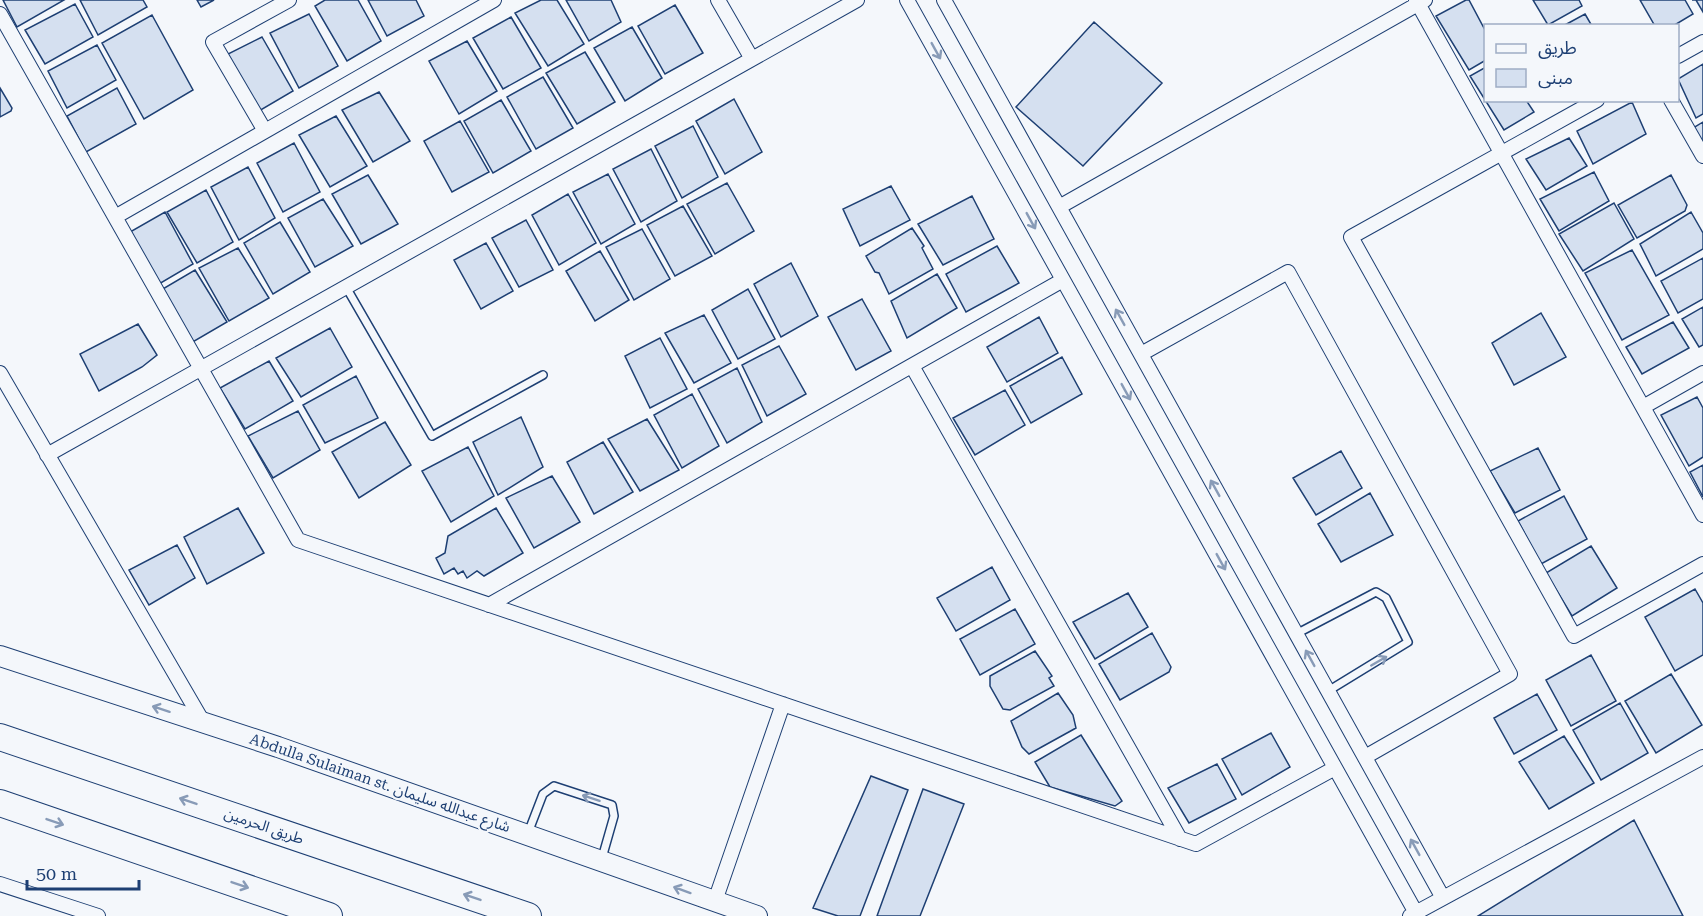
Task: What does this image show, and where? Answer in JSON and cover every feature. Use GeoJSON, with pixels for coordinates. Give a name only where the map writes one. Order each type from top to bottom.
{"type":"FeatureCollection","features":[{"type":"Feature","properties":{"kind":"highway","name":"طريق الحرمين"},"geometry":{"type":"LineString","coordinates":[[0,737],[528,916]]}},
{"type":"Feature","properties":{"kind":"highway"},"geometry":{"type":"LineString","coordinates":[[0,803],[329,916]]}},
{"type":"Feature","properties":{"kind":"main road","name":"Abdulla Sulaiman st. شارع عبدالله سليمان"},"geometry":{"type":"LineString","coordinates":[[0,656],[203,722],[757,916]]}},
{"type":"Feature","properties":{"kind":"street"},"geometry":{"type":"LineString","coordinates":[[266,131],[213,42],[289,0]]}},
{"type":"Feature","properties":{"kind":"street"},"geometry":{"type":"LineString","coordinates":[[115,218],[494,0]]}},
{"type":"Feature","properties":{"kind":"street"},"geometry":{"type":"LineString","coordinates":[[718,0],[752,59]]}},
{"type":"Feature","properties":{"kind":"street"},"geometry":{"type":"LineString","coordinates":[[47,455],[856,0]]}},
{"type":"Feature","properties":{"kind":"street"},"geometry":{"type":"LineString","coordinates":[[907,0],[1335,768],[1413,914],[1703,757]]}},
{"type":"Feature","properties":{"kind":"street"},"geometry":{"type":"LineString","coordinates":[[944,0],[1443,898]]}},
{"type":"Feature","properties":{"kind":"street"},"geometry":{"type":"LineString","coordinates":[[1059,207],[1420,1],[1502,154],[1703,515]]}},
{"type":"Feature","properties":{"kind":"street"},"geometry":{"type":"LineString","coordinates":[[0,14],[298,540],[1196,844],[1335,768]]}},
{"type":"Feature","properties":{"kind":"street"},"geometry":{"type":"LineString","coordinates":[[1679,55],[1703,42]]}},
{"type":"Feature","properties":{"kind":"street"},"geometry":{"type":"LineString","coordinates":[[1593,102],[1351,237],[1574,636],[1703,564]]}},
{"type":"Feature","properties":{"kind":"street"},"geometry":{"type":"LineString","coordinates":[[1672,102],[1703,156]]}},
{"type":"Feature","properties":{"kind":"street"},"geometry":{"type":"LineString","coordinates":[[1141,354],[1288,272],[1510,674],[1365,757]]}},
{"type":"Feature","properties":{"kind":"street"},"geometry":{"type":"LineString","coordinates":[[489,605],[1063,280]]}},
{"type":"Feature","properties":{"kind":"street"},"geometry":{"type":"LineString","coordinates":[[912,366],[1180,839]]}},
{"type":"Feature","properties":{"kind":"street"},"geometry":{"type":"LineString","coordinates":[[0,373],[203,722]]}},
{"type":"Feature","properties":{"kind":"street"},"geometry":{"type":"LineString","coordinates":[[1643,407],[1703,373]]}},
{"type":"Feature","properties":{"kind":"street"},"geometry":{"type":"LineString","coordinates":[[715,901],[783,704]]}},
{"type":"Feature","properties":{"kind":"street"},"geometry":{"type":"LineString","coordinates":[[0,884],[98,916]]}},
{"type":"Feature","properties":{"kind":"lane"},"geometry":{"type":"LineString","coordinates":[[346,287],[432,436],[543,375]]}},
{"type":"Feature","properties":{"kind":"lane"},"geometry":{"type":"LineString","coordinates":[[1296,634],[1376,592],[1386,598],[1408,642],[1328,691]]}},
{"type":"Feature","properties":{"kind":"lane"},"geometry":{"type":"LineString","coordinates":[[527,835],[543,794],[554,786],[612,805],[614,816],[601,861]]}},
{"type":"Feature","properties":{"kind":"building"},"geometry":{"type":"Polygon","coordinates":[[[3,0],[64,0],[17,27],[3,0]]]}},
{"type":"Feature","properties":{"kind":"building"},"geometry":{"type":"Polygon","coordinates":[[[80,0],[143,0],[147,7],[98,35],[80,0]]]}},
{"type":"Feature","properties":{"kind":"building"},"geometry":{"type":"Polygon","coordinates":[[[197,0],[214,0],[201,7],[197,0]]]}},
{"type":"Feature","properties":{"kind":"building"},"geometry":{"type":"Polygon","coordinates":[[[325,0],[358,0],[381,41],[347,61],[315,6],[325,0]]]}},
{"type":"Feature","properties":{"kind":"building"},"geometry":{"type":"Polygon","coordinates":[[[368,0],[416,0],[424,16],[387,36],[368,0]]]}},
{"type":"Feature","properties":{"kind":"building"},"geometry":{"type":"Polygon","coordinates":[[[541,0],[557,0],[584,44],[548,66],[515,13],[541,0]]]}},
{"type":"Feature","properties":{"kind":"building"},"geometry":{"type":"Polygon","coordinates":[[[566,0],[611,0],[621,22],[589,41],[566,0]]]}},
{"type":"Feature","properties":{"kind":"building"},"geometry":{"type":"Polygon","coordinates":[[[1469,0],[1484,28],[1484,61],[1469,70],[1436,16],[1469,0]]]}},
{"type":"Feature","properties":{"kind":"building"},"geometry":{"type":"Polygon","coordinates":[[[1533,0],[1579,0],[1582,6],[1547,24],[1533,0]]]}},
{"type":"Feature","properties":{"kind":"building"},"geometry":{"type":"Polygon","coordinates":[[[1640,0],[1685,0],[1693,14],[1676,24],[1654,24],[1640,0]]]}},
{"type":"Feature","properties":{"kind":"building"},"geometry":{"type":"Polygon","coordinates":[[[1696,0],[1703,0],[1703,12],[1696,0]]]}},
{"type":"Feature","properties":{"kind":"building"},"geometry":{"type":"Polygon","coordinates":[[[75,4],[93,37],[45,64],[25,30],[75,4]]]}},
{"type":"Feature","properties":{"kind":"building"},"geometry":{"type":"Polygon","coordinates":[[[675,5],[703,53],[665,74],[638,26],[675,5]]]}},
{"type":"Feature","properties":{"kind":"building"},"geometry":{"type":"Polygon","coordinates":[[[309,14],[338,66],[299,88],[270,33],[309,14]]]}},
{"type":"Feature","properties":{"kind":"building"},"geometry":{"type":"Polygon","coordinates":[[[1585,14],[1591,24],[1567,24],[1585,14]]]}},
{"type":"Feature","properties":{"kind":"building"},"geometry":{"type":"Polygon","coordinates":[[[152,15],[193,90],[144,119],[102,43],[152,15]]]}},
{"type":"Feature","properties":{"kind":"building"},"geometry":{"type":"Polygon","coordinates":[[[511,17],[541,68],[503,89],[473,38],[511,17]]]}},
{"type":"Feature","properties":{"kind":"building"},"geometry":{"type":"Polygon","coordinates":[[[1094,22],[1162,83],[1083,166],[1016,107],[1094,22]]]}},
{"type":"Feature","properties":{"kind":"building"},"geometry":{"type":"Polygon","coordinates":[[[632,27],[662,78],[625,101],[594,48],[632,27]]]}},
{"type":"Feature","properties":{"kind":"building"},"geometry":{"type":"Polygon","coordinates":[[[262,37],[293,91],[259,111],[226,55],[262,37]]]}},
{"type":"Feature","properties":{"kind":"building"},"geometry":{"type":"Polygon","coordinates":[[[467,41],[497,91],[459,114],[429,61],[467,41]]]}},
{"type":"Feature","properties":{"kind":"building"},"geometry":{"type":"Polygon","coordinates":[[[97,45],[116,80],[67,108],[48,71],[97,45]]]}},
{"type":"Feature","properties":{"kind":"building"},"geometry":{"type":"Polygon","coordinates":[[[585,52],[615,102],[577,124],[546,73],[585,52]]]}},
{"type":"Feature","properties":{"kind":"building"},"geometry":{"type":"Polygon","coordinates":[[[1703,64],[1703,114],[1696,118],[1679,81],[1679,78],[1703,64]]]}},
{"type":"Feature","properties":{"kind":"building"},"geometry":{"type":"Polygon","coordinates":[[[1484,68],[1484,98],[1470,76],[1484,68]]]}},
{"type":"Feature","properties":{"kind":"building"},"geometry":{"type":"Polygon","coordinates":[[[543,77],[573,128],[536,149],[507,97],[543,77]]]}},
{"type":"Feature","properties":{"kind":"building"},"geometry":{"type":"Polygon","coordinates":[[[0,88],[12,108],[0,117],[0,88]]]}},
{"type":"Feature","properties":{"kind":"building"},"geometry":{"type":"Polygon","coordinates":[[[117,88],[136,124],[86,152],[67,116],[117,88]]]}},
{"type":"Feature","properties":{"kind":"building"},"geometry":{"type":"Polygon","coordinates":[[[379,92],[410,141],[373,162],[342,110],[379,92]]]}},
{"type":"Feature","properties":{"kind":"building"},"geometry":{"type":"Polygon","coordinates":[[[734,99],[762,152],[725,174],[696,121],[734,99]]]}},
{"type":"Feature","properties":{"kind":"building"},"geometry":{"type":"Polygon","coordinates":[[[501,100],[531,151],[493,173],[464,121],[501,100]]]}},
{"type":"Feature","properties":{"kind":"building"},"geometry":{"type":"Polygon","coordinates":[[[1486,102],[1527,102],[1534,112],[1504,130],[1486,102]]]}},
{"type":"Feature","properties":{"kind":"building"},"geometry":{"type":"Polygon","coordinates":[[[1632,102],[1646,134],[1593,164],[1577,131],[1632,102]]]}},
{"type":"Feature","properties":{"kind":"building"},"geometry":{"type":"Polygon","coordinates":[[[336,116],[367,166],[330,187],[299,135],[336,116]]]}},
{"type":"Feature","properties":{"kind":"building"},"geometry":{"type":"Polygon","coordinates":[[[460,121],[489,172],[452,192],[424,141],[460,121]]]}},
{"type":"Feature","properties":{"kind":"building"},"geometry":{"type":"Polygon","coordinates":[[[1703,122],[1703,146],[1693,128],[1703,122]]]}},
{"type":"Feature","properties":{"kind":"building"},"geometry":{"type":"Polygon","coordinates":[[[693,126],[718,177],[682,198],[655,146],[693,126]]]}},
{"type":"Feature","properties":{"kind":"building"},"geometry":{"type":"Polygon","coordinates":[[[1569,138],[1587,166],[1546,190],[1526,159],[1569,138]]]}},
{"type":"Feature","properties":{"kind":"building"},"geometry":{"type":"Polygon","coordinates":[[[294,143],[320,192],[283,212],[257,163],[294,143]]]}},
{"type":"Feature","properties":{"kind":"building"},"geometry":{"type":"Polygon","coordinates":[[[651,149],[677,201],[641,222],[613,169],[651,149]]]}},
{"type":"Feature","properties":{"kind":"building"},"geometry":{"type":"Polygon","coordinates":[[[248,167],[275,218],[239,240],[211,187],[248,167]]]}},
{"type":"Feature","properties":{"kind":"building"},"geometry":{"type":"Polygon","coordinates":[[[1594,172],[1609,201],[1559,231],[1540,199],[1594,172]]]}},
{"type":"Feature","properties":{"kind":"building"},"geometry":{"type":"Polygon","coordinates":[[[608,174],[635,224],[601,244],[573,192],[608,174]]]}},
{"type":"Feature","properties":{"kind":"building"},"geometry":{"type":"Polygon","coordinates":[[[368,175],[398,224],[361,244],[332,194],[368,175]]]}},
{"type":"Feature","properties":{"kind":"building"},"geometry":{"type":"Polygon","coordinates":[[[1671,175],[1687,205],[1685,211],[1637,238],[1618,205],[1671,175]]]}},
{"type":"Feature","properties":{"kind":"building"},"geometry":{"type":"Polygon","coordinates":[[[727,183],[754,231],[715,254],[687,204],[727,183]]]}},
{"type":"Feature","properties":{"kind":"building"},"geometry":{"type":"Polygon","coordinates":[[[891,186],[910,220],[860,246],[843,209],[891,186]]]}},
{"type":"Feature","properties":{"kind":"building"},"geometry":{"type":"Polygon","coordinates":[[[206,190],[233,242],[197,263],[167,212],[206,190]]]}},
{"type":"Feature","properties":{"kind":"building"},"geometry":{"type":"Polygon","coordinates":[[[568,194],[596,243],[559,265],[532,215],[568,194]]]}},
{"type":"Feature","properties":{"kind":"building"},"geometry":{"type":"Polygon","coordinates":[[[972,196],[994,239],[943,265],[918,224],[972,196]]]}},
{"type":"Feature","properties":{"kind":"building"},"geometry":{"type":"Polygon","coordinates":[[[323,199],[353,246],[315,267],[288,218],[323,199]]]}},
{"type":"Feature","properties":{"kind":"building"},"geometry":{"type":"Polygon","coordinates":[[[1614,203],[1634,239],[1583,271],[1559,234],[1614,203]]]}},
{"type":"Feature","properties":{"kind":"building"},"geometry":{"type":"Polygon","coordinates":[[[683,206],[712,256],[675,276],[647,225],[683,206]]]}},
{"type":"Feature","properties":{"kind":"building"},"geometry":{"type":"Polygon","coordinates":[[[165,212],[193,264],[159,284],[130,232],[165,212]]]}},
{"type":"Feature","properties":{"kind":"building"},"geometry":{"type":"Polygon","coordinates":[[[1691,212],[1703,233],[1703,249],[1656,276],[1640,244],[1691,212]]]}},
{"type":"Feature","properties":{"kind":"building"},"geometry":{"type":"Polygon","coordinates":[[[526,220],[553,270],[519,287],[492,238],[526,220]]]}},
{"type":"Feature","properties":{"kind":"building"},"geometry":{"type":"Polygon","coordinates":[[[280,222],[310,272],[273,294],[244,243],[280,222]]]}},
{"type":"Feature","properties":{"kind":"building"},"geometry":{"type":"Polygon","coordinates":[[[912,228],[924,246],[922,248],[933,269],[889,294],[879,273],[875,272],[866,256],[912,228]]]}},
{"type":"Feature","properties":{"kind":"building"},"geometry":{"type":"Polygon","coordinates":[[[642,229],[670,279],[634,300],[606,247],[642,229]]]}},
{"type":"Feature","properties":{"kind":"building"},"geometry":{"type":"Polygon","coordinates":[[[486,243],[513,291],[481,309],[454,260],[486,243]]]}},
{"type":"Feature","properties":{"kind":"building"},"geometry":{"type":"Polygon","coordinates":[[[997,246],[1019,283],[966,312],[946,274],[997,246]]]}},
{"type":"Feature","properties":{"kind":"building"},"geometry":{"type":"Polygon","coordinates":[[[238,248],[269,298],[229,321],[199,268],[238,248]]]}},
{"type":"Feature","properties":{"kind":"building"},"geometry":{"type":"Polygon","coordinates":[[[1632,250],[1669,315],[1622,340],[1585,273],[1632,250]]]}},
{"type":"Feature","properties":{"kind":"building"},"geometry":{"type":"Polygon","coordinates":[[[600,251],[629,300],[595,321],[566,271],[600,251]]]}},
{"type":"Feature","properties":{"kind":"building"},"geometry":{"type":"Polygon","coordinates":[[[1703,258],[1703,299],[1678,313],[1661,281],[1703,258]]]}},
{"type":"Feature","properties":{"kind":"building"},"geometry":{"type":"Polygon","coordinates":[[[791,263],[818,316],[781,337],[754,284],[791,263]]]}},
{"type":"Feature","properties":{"kind":"building"},"geometry":{"type":"Polygon","coordinates":[[[195,270],[227,322],[191,343],[161,290],[195,270]]]}},
{"type":"Feature","properties":{"kind":"building"},"geometry":{"type":"Polygon","coordinates":[[[937,274],[957,308],[907,338],[891,301],[937,274]]]}},
{"type":"Feature","properties":{"kind":"building"},"geometry":{"type":"Polygon","coordinates":[[[748,289],[775,339],[738,359],[712,310],[748,289]]]}},
{"type":"Feature","properties":{"kind":"building"},"geometry":{"type":"Polygon","coordinates":[[[862,299],[891,351],[856,370],[828,317],[862,299]]]}},
{"type":"Feature","properties":{"kind":"building"},"geometry":{"type":"Polygon","coordinates":[[[1703,307],[1703,345],[1699,347],[1682,319],[1703,307]]]}},
{"type":"Feature","properties":{"kind":"building"},"geometry":{"type":"Polygon","coordinates":[[[1541,313],[1566,357],[1514,385],[1492,343],[1541,313]]]}},
{"type":"Feature","properties":{"kind":"building"},"geometry":{"type":"Polygon","coordinates":[[[704,315],[731,363],[694,383],[665,333],[704,315]]]}},
{"type":"Feature","properties":{"kind":"building"},"geometry":{"type":"Polygon","coordinates":[[[1039,317],[1058,353],[1007,382],[987,347],[1039,317]]]}},
{"type":"Feature","properties":{"kind":"building"},"geometry":{"type":"Polygon","coordinates":[[[1673,322],[1689,348],[1642,374],[1626,347],[1673,322]]]}},
{"type":"Feature","properties":{"kind":"building"},"geometry":{"type":"Polygon","coordinates":[[[138,324],[157,355],[142,367],[99,391],[80,354],[138,324]]]}},
{"type":"Feature","properties":{"kind":"building"},"geometry":{"type":"Polygon","coordinates":[[[330,328],[352,367],[301,397],[276,358],[330,328]]]}},
{"type":"Feature","properties":{"kind":"building"},"geometry":{"type":"Polygon","coordinates":[[[660,338],[687,389],[650,408],[625,356],[660,338]]]}},
{"type":"Feature","properties":{"kind":"building"},"geometry":{"type":"Polygon","coordinates":[[[779,346],[806,394],[767,416],[742,365],[779,346]]]}},
{"type":"Feature","properties":{"kind":"building"},"geometry":{"type":"Polygon","coordinates":[[[1062,357],[1082,394],[1031,423],[1010,386],[1062,357]]]}},
{"type":"Feature","properties":{"kind":"building"},"geometry":{"type":"Polygon","coordinates":[[[269,361],[293,401],[245,429],[220,388],[269,361]]]}},
{"type":"Feature","properties":{"kind":"building"},"geometry":{"type":"Polygon","coordinates":[[[737,368],[762,422],[727,443],[698,389],[737,368]]]}},
{"type":"Feature","properties":{"kind":"building"},"geometry":{"type":"Polygon","coordinates":[[[356,376],[378,418],[325,443],[303,405],[356,376]]]}},
{"type":"Feature","properties":{"kind":"building"},"geometry":{"type":"Polygon","coordinates":[[[1005,390],[1025,425],[975,455],[953,418],[1005,390]]]}},
{"type":"Feature","properties":{"kind":"building"},"geometry":{"type":"Polygon","coordinates":[[[692,394],[719,446],[682,468],[654,415],[692,394]]]}},
{"type":"Feature","properties":{"kind":"building"},"geometry":{"type":"Polygon","coordinates":[[[1697,397],[1703,408],[1703,457],[1689,466],[1661,415],[1697,397]]]}},
{"type":"Feature","properties":{"kind":"building"},"geometry":{"type":"Polygon","coordinates":[[[298,411],[320,450],[273,478],[248,436],[298,411]]]}},
{"type":"Feature","properties":{"kind":"building"},"geometry":{"type":"Polygon","coordinates":[[[521,417],[543,467],[498,495],[473,442],[521,417]]]}},
{"type":"Feature","properties":{"kind":"building"},"geometry":{"type":"Polygon","coordinates":[[[647,419],[679,470],[640,491],[608,439],[647,419]]]}},
{"type":"Feature","properties":{"kind":"building"},"geometry":{"type":"Polygon","coordinates":[[[385,422],[411,465],[359,498],[332,452],[385,422]]]}},
{"type":"Feature","properties":{"kind":"building"},"geometry":{"type":"Polygon","coordinates":[[[603,442],[633,492],[594,514],[567,462],[603,442]]]}},
{"type":"Feature","properties":{"kind":"building"},"geometry":{"type":"Polygon","coordinates":[[[468,447],[494,496],[451,522],[422,471],[468,447]]]}},
{"type":"Feature","properties":{"kind":"building"},"geometry":{"type":"Polygon","coordinates":[[[1538,448],[1560,490],[1515,513],[1490,471],[1538,448]]]}},
{"type":"Feature","properties":{"kind":"building"},"geometry":{"type":"Polygon","coordinates":[[[1341,451],[1362,488],[1316,515],[1293,478],[1341,451]]]}},
{"type":"Feature","properties":{"kind":"building"},"geometry":{"type":"Polygon","coordinates":[[[1703,465],[1703,497],[1690,472],[1703,465]]]}},
{"type":"Feature","properties":{"kind":"building"},"geometry":{"type":"Polygon","coordinates":[[[552,476],[580,522],[534,548],[506,498],[552,476]]]}},
{"type":"Feature","properties":{"kind":"building"},"geometry":{"type":"Polygon","coordinates":[[[1370,493],[1393,535],[1341,562],[1318,524],[1370,493]]]}},
{"type":"Feature","properties":{"kind":"building"},"geometry":{"type":"Polygon","coordinates":[[[1564,496],[1587,539],[1541,564],[1518,521],[1564,496]]]}},
{"type":"Feature","properties":{"kind":"building"},"geometry":{"type":"Polygon","coordinates":[[[238,508],[264,553],[207,584],[184,537],[238,508]]]}},
{"type":"Feature","properties":{"kind":"building"},"geometry":{"type":"Polygon","coordinates":[[[496,508],[523,553],[484,576],[477,571],[467,578],[463,571],[458,574],[454,568],[444,574],[436,558],[445,553],[448,536],[496,508]]]}},
{"type":"Feature","properties":{"kind":"building"},"geometry":{"type":"Polygon","coordinates":[[[177,545],[195,578],[149,605],[129,570],[177,545]]]}},
{"type":"Feature","properties":{"kind":"building"},"geometry":{"type":"Polygon","coordinates":[[[1591,546],[1617,588],[1572,616],[1546,573],[1591,546]]]}},
{"type":"Feature","properties":{"kind":"building"},"geometry":{"type":"Polygon","coordinates":[[[992,567],[1010,600],[956,631],[937,598],[992,567]]]}},
{"type":"Feature","properties":{"kind":"building"},"geometry":{"type":"Polygon","coordinates":[[[1695,589],[1703,603],[1703,655],[1675,671],[1645,617],[1695,589]]]}},
{"type":"Feature","properties":{"kind":"building"},"geometry":{"type":"Polygon","coordinates":[[[1128,593],[1148,627],[1095,659],[1073,622],[1128,593]]]}},
{"type":"Feature","properties":{"kind":"building"},"geometry":{"type":"Polygon","coordinates":[[[1015,609],[1035,644],[980,675],[960,639],[1015,609]]]}},
{"type":"Feature","properties":{"kind":"building"},"geometry":{"type":"Polygon","coordinates":[[[1152,633],[1171,667],[1169,672],[1120,700],[1099,664],[1152,633]]]}},
{"type":"Feature","properties":{"kind":"building"},"geometry":{"type":"Polygon","coordinates":[[[1035,651],[1052,676],[1049,678],[1054,686],[1010,710],[1003,709],[990,686],[990,676],[1035,651]]]}},
{"type":"Feature","properties":{"kind":"building"},"geometry":{"type":"Polygon","coordinates":[[[1591,655],[1616,701],[1571,726],[1546,680],[1591,655]]]}},
{"type":"Feature","properties":{"kind":"building"},"geometry":{"type":"Polygon","coordinates":[[[1671,674],[1702,725],[1656,753],[1625,701],[1671,674]]]}},
{"type":"Feature","properties":{"kind":"building"},"geometry":{"type":"Polygon","coordinates":[[[1058,693],[1073,715],[1076,728],[1029,754],[1022,747],[1011,721],[1058,693]]]}},
{"type":"Feature","properties":{"kind":"building"},"geometry":{"type":"Polygon","coordinates":[[[1537,694],[1557,730],[1514,754],[1494,718],[1537,694]]]}},
{"type":"Feature","properties":{"kind":"building"},"geometry":{"type":"Polygon","coordinates":[[[1620,703],[1648,753],[1601,780],[1573,730],[1620,703]]]}},
{"type":"Feature","properties":{"kind":"building"},"geometry":{"type":"Polygon","coordinates":[[[1271,733],[1290,767],[1242,795],[1222,759],[1271,733]]]}},
{"type":"Feature","properties":{"kind":"building"},"geometry":{"type":"Polygon","coordinates":[[[1081,735],[1122,801],[1115,806],[1050,787],[1035,762],[1081,735]]]}},
{"type":"Feature","properties":{"kind":"building"},"geometry":{"type":"Polygon","coordinates":[[[1564,736],[1594,783],[1549,809],[1519,762],[1564,736]]]}},
{"type":"Feature","properties":{"kind":"building"},"geometry":{"type":"Polygon","coordinates":[[[1217,764],[1236,799],[1189,823],[1168,788],[1217,764]]]}},
{"type":"Feature","properties":{"kind":"building"},"geometry":{"type":"Polygon","coordinates":[[[871,776],[908,790],[860,916],[838,916],[813,908],[871,776]]]}},
{"type":"Feature","properties":{"kind":"building"},"geometry":{"type":"Polygon","coordinates":[[[923,789],[964,804],[920,916],[877,916],[923,789]]]}},
{"type":"Feature","properties":{"kind":"building"},"geometry":{"type":"Polygon","coordinates":[[[1634,820],[1683,916],[1478,916],[1634,820]]]}}]}
